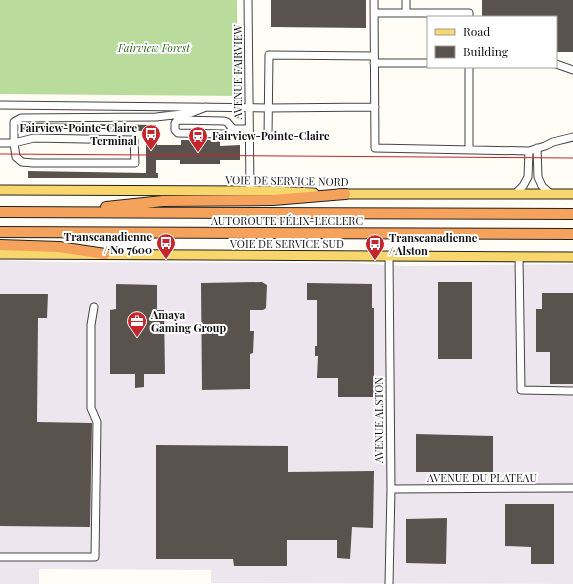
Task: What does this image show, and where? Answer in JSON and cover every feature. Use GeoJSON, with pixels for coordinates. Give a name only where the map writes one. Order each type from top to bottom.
{"type":"FeatureCollection","features":[{"type":"Feature","properties":{"kind":"highway"},"geometry":{"type":"LineString","coordinates":[[54,212],[163,201],[273,200],[345,194]]}},
{"type":"Feature","properties":{"kind":"highway","name":"AUTOROUTE FÉLIX-LECLERC"},"geometry":{"type":"LineString","coordinates":[[0,212],[573,214]]}},
{"type":"Feature","properties":{"kind":"highway","name":"AUTOROUTE FÉLIX-LECLERC"},"geometry":{"type":"LineString","coordinates":[[0,232],[573,234]]}},
{"type":"Feature","properties":{"kind":"highway"},"geometry":{"type":"LineString","coordinates":[[0,245],[59,247],[105,254]]}},
{"type":"Feature","properties":{"kind":"main road","name":"VOIE DE SERVICE NORD"},"geometry":{"type":"LineString","coordinates":[[0,190],[250,191],[345,194],[573,194]]}},
{"type":"Feature","properties":{"kind":"main road","name":"VOIE DE SERVICE SUD"},"geometry":{"type":"LineString","coordinates":[[0,254],[573,257]]}},
{"type":"Feature","properties":{"kind":"street","name":"AVENUE FAIRVIEW"},"geometry":{"type":"LineString","coordinates":[[248,0],[250,191]]}},
{"type":"Feature","properties":{"kind":"street"},"geometry":{"type":"LineString","coordinates":[[374,0],[375,148],[529,151],[573,136]]}},
{"type":"Feature","properties":{"kind":"street"},"geometry":{"type":"LineString","coordinates":[[406,0],[406,13]]}},
{"type":"Feature","properties":{"kind":"street"},"geometry":{"type":"LineString","coordinates":[[374,13],[468,13],[469,16]]}},
{"type":"Feature","properties":{"kind":"street"},"geometry":{"type":"LineString","coordinates":[[268,136],[268,55],[427,62]]}},
{"type":"Feature","properties":{"kind":"street"},"geometry":{"type":"LineString","coordinates":[[557,64],[573,70]]}},
{"type":"Feature","properties":{"kind":"street"},"geometry":{"type":"LineString","coordinates":[[469,68],[469,150]]}},
{"type":"Feature","properties":{"kind":"street"},"geometry":{"type":"LineString","coordinates":[[0,105],[268,108],[374,107]]}},
{"type":"Feature","properties":{"kind":"street"},"geometry":{"type":"LineString","coordinates":[[0,143],[14,143],[34,138],[134,140],[135,163],[22,162],[16,157],[14,143],[14,122],[21,118],[156,118],[191,113],[206,107]]}},
{"type":"Feature","properties":{"kind":"street"},"geometry":{"type":"LineString","coordinates":[[232,129],[227,122],[178,120],[175,123],[175,130],[178,133],[224,134],[228,133],[232,129],[249,129]]}},
{"type":"Feature","properties":{"kind":"street"},"geometry":{"type":"LineString","coordinates":[[537,148],[538,177],[542,186],[551,194]]}},
{"type":"Feature","properties":{"kind":"street"},"geometry":{"type":"LineString","coordinates":[[515,194],[524,186],[528,177],[529,151]]}},
{"type":"Feature","properties":{"kind":"street","name":"AVENUE ALSTON"},"geometry":{"type":"LineString","coordinates":[[389,256],[391,489],[389,584]]}},
{"type":"Feature","properties":{"kind":"street"},"geometry":{"type":"LineString","coordinates":[[519,257],[521,390],[573,390]]}},
{"type":"Feature","properties":{"kind":"street"},"geometry":{"type":"LineString","coordinates":[[0,557],[95,557],[97,422],[91,408],[91,325],[94,307]]}},
{"type":"Feature","properties":{"kind":"street","name":"AVENUE DU PLATEAU"},"geometry":{"type":"LineString","coordinates":[[391,489],[573,488]]}},
{"type":"Feature","properties":{"kind":"shaded area"},"geometry":{"type":"Polygon","coordinates":[[[0,260],[49,262],[355,263],[405,266],[573,264],[573,584],[211,583],[211,570],[39,569],[39,584],[0,584],[0,260]]]}},
{"type":"Feature","properties":{"kind":"green space","name":"Fairview Forest"},"geometry":{"type":"Polygon","coordinates":[[[0,0],[237,0],[238,96],[0,94],[0,0]]]}},
{"type":"Feature","properties":{"kind":"building"},"geometry":{"type":"Polygon","coordinates":[[[271,0],[366,0],[366,28],[271,27],[271,0]]]}},
{"type":"Feature","properties":{"kind":"building"},"geometry":{"type":"Polygon","coordinates":[[[482,0],[573,0],[573,52],[557,52],[557,16],[482,16],[482,0]]]}},
{"type":"Feature","properties":{"kind":"building"},"geometry":{"type":"Polygon","coordinates":[[[29,123],[156,125],[157,145],[181,145],[181,140],[220,140],[220,146],[240,145],[240,160],[220,160],[220,164],[180,164],[180,160],[156,160],[156,173],[158,173],[158,178],[28,178],[28,171],[146,173],[146,131],[29,130],[29,123]]]}},
{"type":"Feature","properties":{"kind":"building"},"geometry":{"type":"Polygon","coordinates":[[[262,282],[267,285],[266,308],[263,310],[250,310],[250,331],[254,331],[253,353],[250,354],[250,389],[202,390],[201,283],[262,282]]]}},
{"type":"Feature","properties":{"kind":"building"},"geometry":{"type":"Polygon","coordinates":[[[438,282],[472,282],[472,359],[438,359],[438,282]]]}},
{"type":"Feature","properties":{"kind":"building"},"geometry":{"type":"Polygon","coordinates":[[[307,283],[372,284],[372,308],[374,308],[374,397],[338,397],[338,378],[317,378],[318,356],[315,356],[315,346],[317,346],[317,300],[307,300],[307,283]]]}},
{"type":"Feature","properties":{"kind":"building"},"geometry":{"type":"Polygon","coordinates":[[[116,284],[157,285],[157,310],[164,310],[165,374],[144,374],[144,387],[135,388],[135,374],[110,374],[110,310],[116,309],[116,284]]]}},
{"type":"Feature","properties":{"kind":"building"},"geometry":{"type":"Polygon","coordinates":[[[542,293],[573,293],[573,384],[550,384],[550,352],[536,352],[536,309],[542,309],[542,293]]]}},
{"type":"Feature","properties":{"kind":"building"},"geometry":{"type":"Polygon","coordinates":[[[0,294],[48,294],[47,318],[38,318],[37,422],[92,423],[90,527],[0,526],[0,294]]]}},
{"type":"Feature","properties":{"kind":"building"},"geometry":{"type":"Polygon","coordinates":[[[416,434],[493,436],[493,472],[416,472],[416,434]]]}},
{"type":"Feature","properties":{"kind":"building"},"geometry":{"type":"Polygon","coordinates":[[[156,445],[288,446],[288,472],[374,471],[373,528],[352,527],[350,559],[337,558],[337,540],[287,540],[287,566],[234,566],[233,559],[156,559],[156,445]]]}},
{"type":"Feature","properties":{"kind":"building"},"geometry":{"type":"Polygon","coordinates":[[[505,504],[554,504],[554,564],[531,564],[531,547],[505,546],[505,504]]]}},
{"type":"Feature","properties":{"kind":"building"},"geometry":{"type":"Polygon","coordinates":[[[447,518],[446,564],[406,563],[406,519],[447,518]]]}},
{"type":"Feature","properties":{"kind":"tram line"},"geometry":{"type":"LineString","coordinates":[[0,154],[573,158]]}},
{"type":"Feature","properties":{"kind":"place","name":"Fairview-Pointe-Claire Terminal"},"geometry":{"type":"Point","coordinates":[151,151]}},
{"type":"Feature","properties":{"kind":"place","name":"Fairview-Pointe-Claire"},"geometry":{"type":"Point","coordinates":[198,153]}},
{"type":"Feature","properties":{"kind":"place","name":"Transcanadienne / No 7600"},"geometry":{"type":"Point","coordinates":[166,260]}},
{"type":"Feature","properties":{"kind":"place","name":"Transcanadienne / Alston"},"geometry":{"type":"Point","coordinates":[375,261]}},
{"type":"Feature","properties":{"kind":"place","name":"Amaya Gaming Group"},"geometry":{"type":"Point","coordinates":[137,338]}}]}
